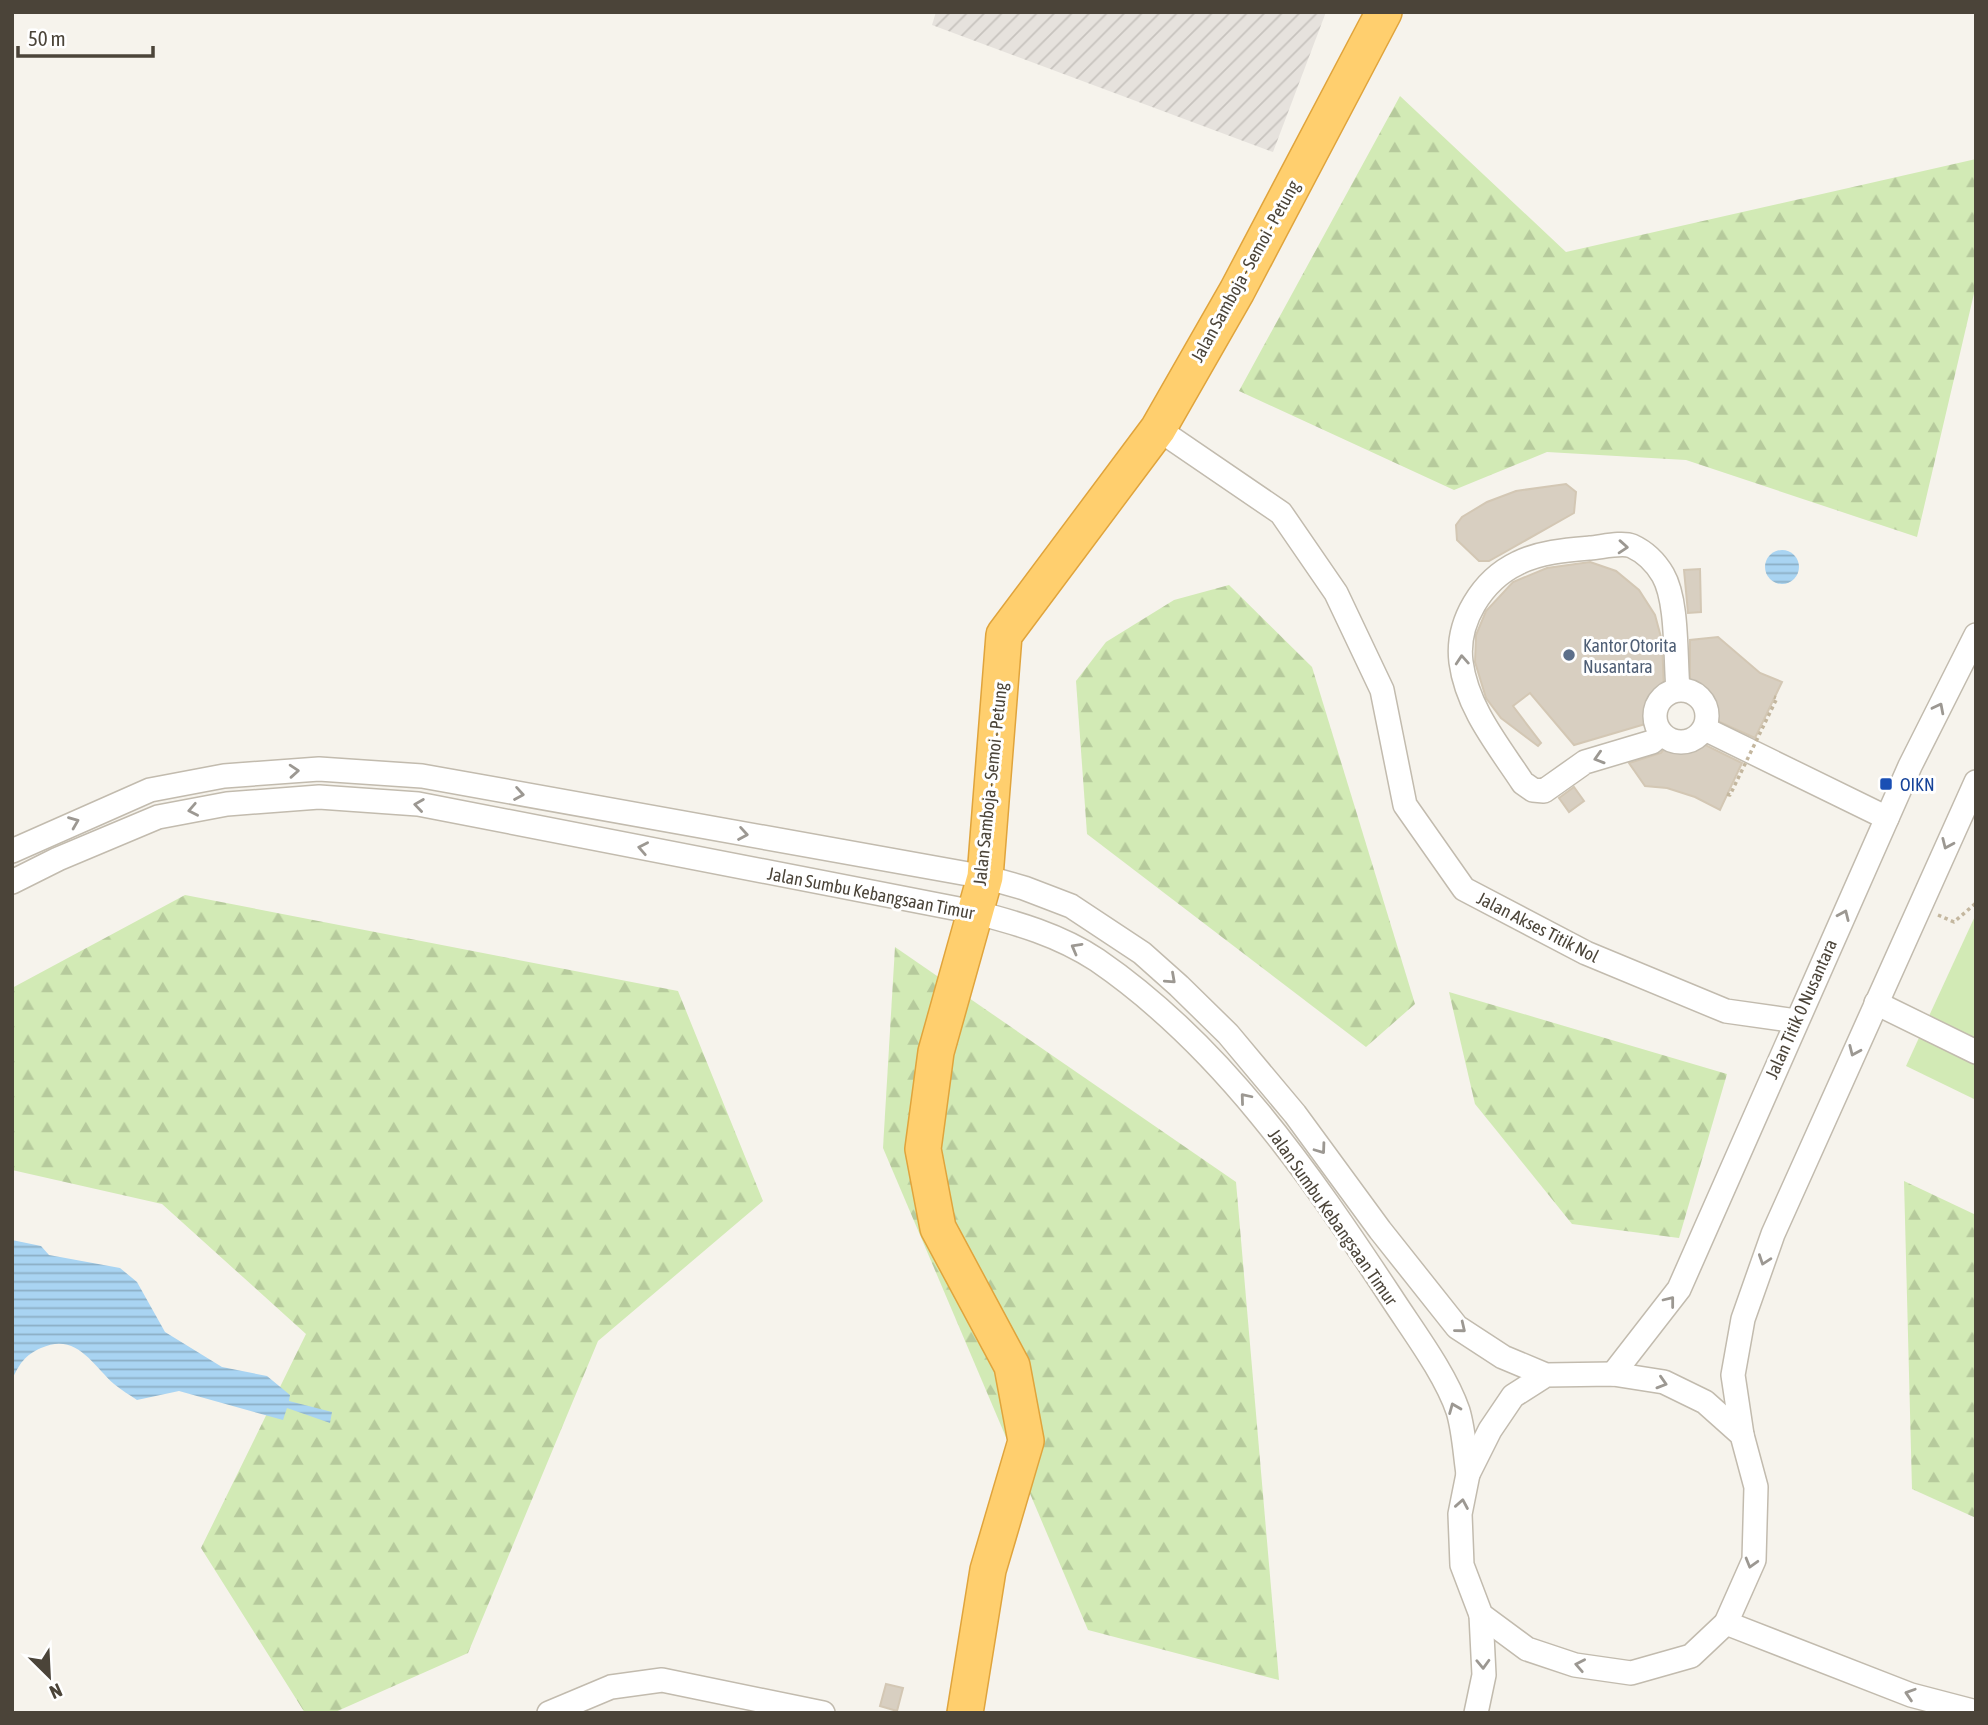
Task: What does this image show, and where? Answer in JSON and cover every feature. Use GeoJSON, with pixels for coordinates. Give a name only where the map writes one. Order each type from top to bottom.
{"type":"FeatureCollection","features":[{"type":"Feature","properties":{"kind":"highway","name":"Jalan Samboja - Semoi - Petung"},"geometry":{"type":"LineString","coordinates":[[965,1713],[988,1570],[1026,1441],[1012,1366],[938,1228],[923,1149],[936,1052],[985,877],[1004,635],[1158,429],[1237,291],[1384,12]]}},
{"type":"Feature","properties":{"kind":"street","name":"Jalan Akses Titik Nol"},"geometry":{"type":"LineString","coordinates":[[1158,429],[1281,513],[1336,593],[1382,690],[1405,805],[1464,889],[1586,953],[1726,1011],[1796,1021]]}},
{"type":"Feature","properties":{"kind":"street"},"geometry":{"type":"LineString","coordinates":[[1661,734],[1652,742],[1585,762],[1544,791],[1533,790],[1523,783],[1476,711],[1466,689],[1460,660],[1462,632],[1471,606],[1493,579],[1518,562],[1554,551],[1630,545],[1647,555],[1662,574],[1674,598],[1678,689]]}},
{"type":"Feature","properties":{"kind":"street","name":"Jalan Titik 0 Nusantara"},"geometry":{"type":"LineString","coordinates":[[1613,1374],[1679,1289],[1887,818],[1976,635]]}},
{"type":"Feature","properties":{"kind":"street"},"geometry":{"type":"LineString","coordinates":[[1678,689],[1692,691],[1703,701],[1708,715],[1704,729],[1696,738],[1684,742],[1672,741],[1661,734],[1655,721],[1656,706],[1665,695],[1678,689]]}},
{"type":"Feature","properties":{"kind":"street"},"geometry":{"type":"LineString","coordinates":[[1704,729],[1887,818]]}},
{"type":"Feature","properties":{"kind":"street","name":"Jalan Sumbu Kebangsaan Timur"},"geometry":{"type":"LineString","coordinates":[[12,851],[150,790],[224,776],[319,769],[422,776],[985,877],[1024,888],[1071,906],[1142,953],[1228,1034],[1295,1114],[1380,1230],[1457,1327],[1503,1357],[1546,1375],[1613,1374],[1664,1382],[1705,1402],[1742,1435]]}},
{"type":"Feature","properties":{"kind":"street"},"geometry":{"type":"LineString","coordinates":[[1481,1615],[1527,1649],[1575,1665],[1631,1672],[1691,1656],[1726,1623],[1754,1560],[1756,1486],[1742,1435],[1733,1375],[1743,1319],[1773,1234],[1976,782]]}},
{"type":"Feature","properties":{"kind":"street","name":"Jalan Sumbu Kebangsaan Timur"},"geometry":{"type":"LineString","coordinates":[[12,883],[58,859],[158,817],[227,804],[319,797],[418,804],[974,912],[1055,936],[1096,960],[1163,1012],[1207,1053],[1296,1162],[1357,1246],[1427,1353],[1458,1411],[1468,1474]]}},
{"type":"Feature","properties":{"kind":"street"},"geometry":{"type":"LineString","coordinates":[[1876,1003],[1976,1052]]}},
{"type":"Feature","properties":{"kind":"street","name":"Jalan Sumbu Kebangsaan Timur"},"geometry":{"type":"LineString","coordinates":[[1481,1615],[1462,1565],[1460,1514],[1468,1474],[1490,1430],[1513,1396],[1546,1375]]}},
{"type":"Feature","properties":{"kind":"street"},"geometry":{"type":"LineString","coordinates":[[1476,1713],[1484,1675],[1481,1615]]}},
{"type":"Feature","properties":{"kind":"street"},"geometry":{"type":"LineString","coordinates":[[1726,1623],[1911,1695],[1976,1712]]}},
{"type":"Feature","properties":{"kind":"street"},"geometry":{"type":"LineString","coordinates":[[549,1713],[611,1687],[662,1680],[823,1713]]}},
{"type":"Feature","properties":{"kind":"path"},"geometry":{"type":"LineString","coordinates":[[1727,794],[1730,795],[1777,698],[1774,697]]}},
{"type":"Feature","properties":{"kind":"path"},"geometry":{"type":"LineString","coordinates":[[1919,906],[1954,922],[1976,903]]}},
{"type":"Feature","properties":{"kind":"shaded area"},"geometry":{"type":"Polygon","coordinates":[[[936,12],[1326,12],[1273,152],[932,25],[936,12]]]}},
{"type":"Feature","properties":{"kind":"green space"},"geometry":{"type":"Polygon","coordinates":[[[1400,96],[1566,252],[1976,159],[1976,285],[1917,537],[1686,460],[1547,452],[1454,490],[1239,391],[1400,96]]]}},
{"type":"Feature","properties":{"kind":"green space"},"geometry":{"type":"Polygon","coordinates":[[[1229,585],[1312,667],[1415,1004],[1366,1047],[1087,834],[1076,681],[1106,642],[1174,600],[1229,585]]]}},
{"type":"Feature","properties":{"kind":"green space"},"geometry":{"type":"Polygon","coordinates":[[[185,895],[678,991],[763,1201],[598,1341],[468,1653],[333,1713],[305,1713],[201,1548],[306,1334],[162,1204],[12,1170],[12,988],[185,895]]]}},
{"type":"Feature","properties":{"kind":"green space"},"geometry":{"type":"Polygon","coordinates":[[[1976,914],[1976,1100],[1906,1066],[1976,914]]]}},
{"type":"Feature","properties":{"kind":"green space"},"geometry":{"type":"Polygon","coordinates":[[[895,947],[1236,1182],[1279,1680],[1088,1630],[883,1148],[895,947]]]}},
{"type":"Feature","properties":{"kind":"green space"},"geometry":{"type":"Polygon","coordinates":[[[1449,992],[1727,1074],[1679,1238],[1572,1224],[1475,1104],[1449,992]]]}},
{"type":"Feature","properties":{"kind":"green space"},"geometry":{"type":"Polygon","coordinates":[[[1904,1181],[1976,1215],[1976,1518],[1912,1489],[1904,1181]]]}},
{"type":"Feature","properties":{"kind":"water"},"geometry":{"type":"Polygon","coordinates":[[[1782,550],[1794,555],[1799,567],[1794,579],[1782,584],[1770,579],[1765,567],[1770,555],[1782,550]]]}},
{"type":"Feature","properties":{"kind":"water"},"geometry":{"type":"Polygon","coordinates":[[[12,1240],[41,1246],[49,1255],[120,1268],[137,1282],[165,1332],[222,1367],[267,1376],[290,1395],[289,1401],[332,1412],[330,1423],[287,1408],[283,1420],[179,1391],[137,1400],[114,1384],[82,1352],[64,1344],[53,1344],[31,1354],[20,1365],[12,1380],[12,1240]]]}},
{"type":"Feature","properties":{"kind":"building"},"geometry":{"type":"Polygon","coordinates":[[[1566,484],[1576,492],[1574,513],[1489,561],[1479,561],[1457,540],[1456,525],[1462,517],[1487,502],[1516,491],[1566,484]]]}},
{"type":"Feature","properties":{"kind":"building","name":"Kantor Otorita Nusantara"},"geometry":{"type":"Polygon","coordinates":[[[1590,562],[1616,571],[1639,590],[1655,615],[1662,641],[1664,690],[1667,698],[1660,708],[1659,720],[1574,745],[1530,693],[1513,706],[1541,743],[1538,746],[1501,718],[1486,698],[1475,662],[1476,635],[1486,611],[1513,582],[1547,568],[1590,562]]]}},
{"type":"Feature","properties":{"kind":"building"},"geometry":{"type":"Polygon","coordinates":[[[1700,569],[1701,612],[1688,613],[1684,570],[1700,569]]]}},
{"type":"Feature","properties":{"kind":"building"},"geometry":{"type":"Polygon","coordinates":[[[1718,637],[1760,673],[1782,682],[1755,738],[1704,715],[1700,703],[1690,695],[1690,640],[1718,637]]]}},
{"type":"Feature","properties":{"kind":"building"},"geometry":{"type":"Polygon","coordinates":[[[1693,735],[1699,742],[1742,763],[1720,810],[1695,797],[1667,788],[1645,786],[1629,763],[1661,753],[1674,737],[1693,735]]]}},
{"type":"Feature","properties":{"kind":"building"},"geometry":{"type":"Polygon","coordinates":[[[1574,787],[1584,801],[1569,812],[1559,798],[1574,787]]]}},
{"type":"Feature","properties":{"kind":"building"},"geometry":{"type":"Polygon","coordinates":[[[886,1684],[903,1688],[897,1711],[880,1706],[886,1684]]]}},
{"type":"Feature","properties":{"kind":"place","name":"Kantor Otorita Nusantara"},"geometry":{"type":"Point","coordinates":[1569,655]}},
{"type":"Feature","properties":{"kind":"place","name":"OIKN"},"geometry":{"type":"Point","coordinates":[1886,784]}}]}
